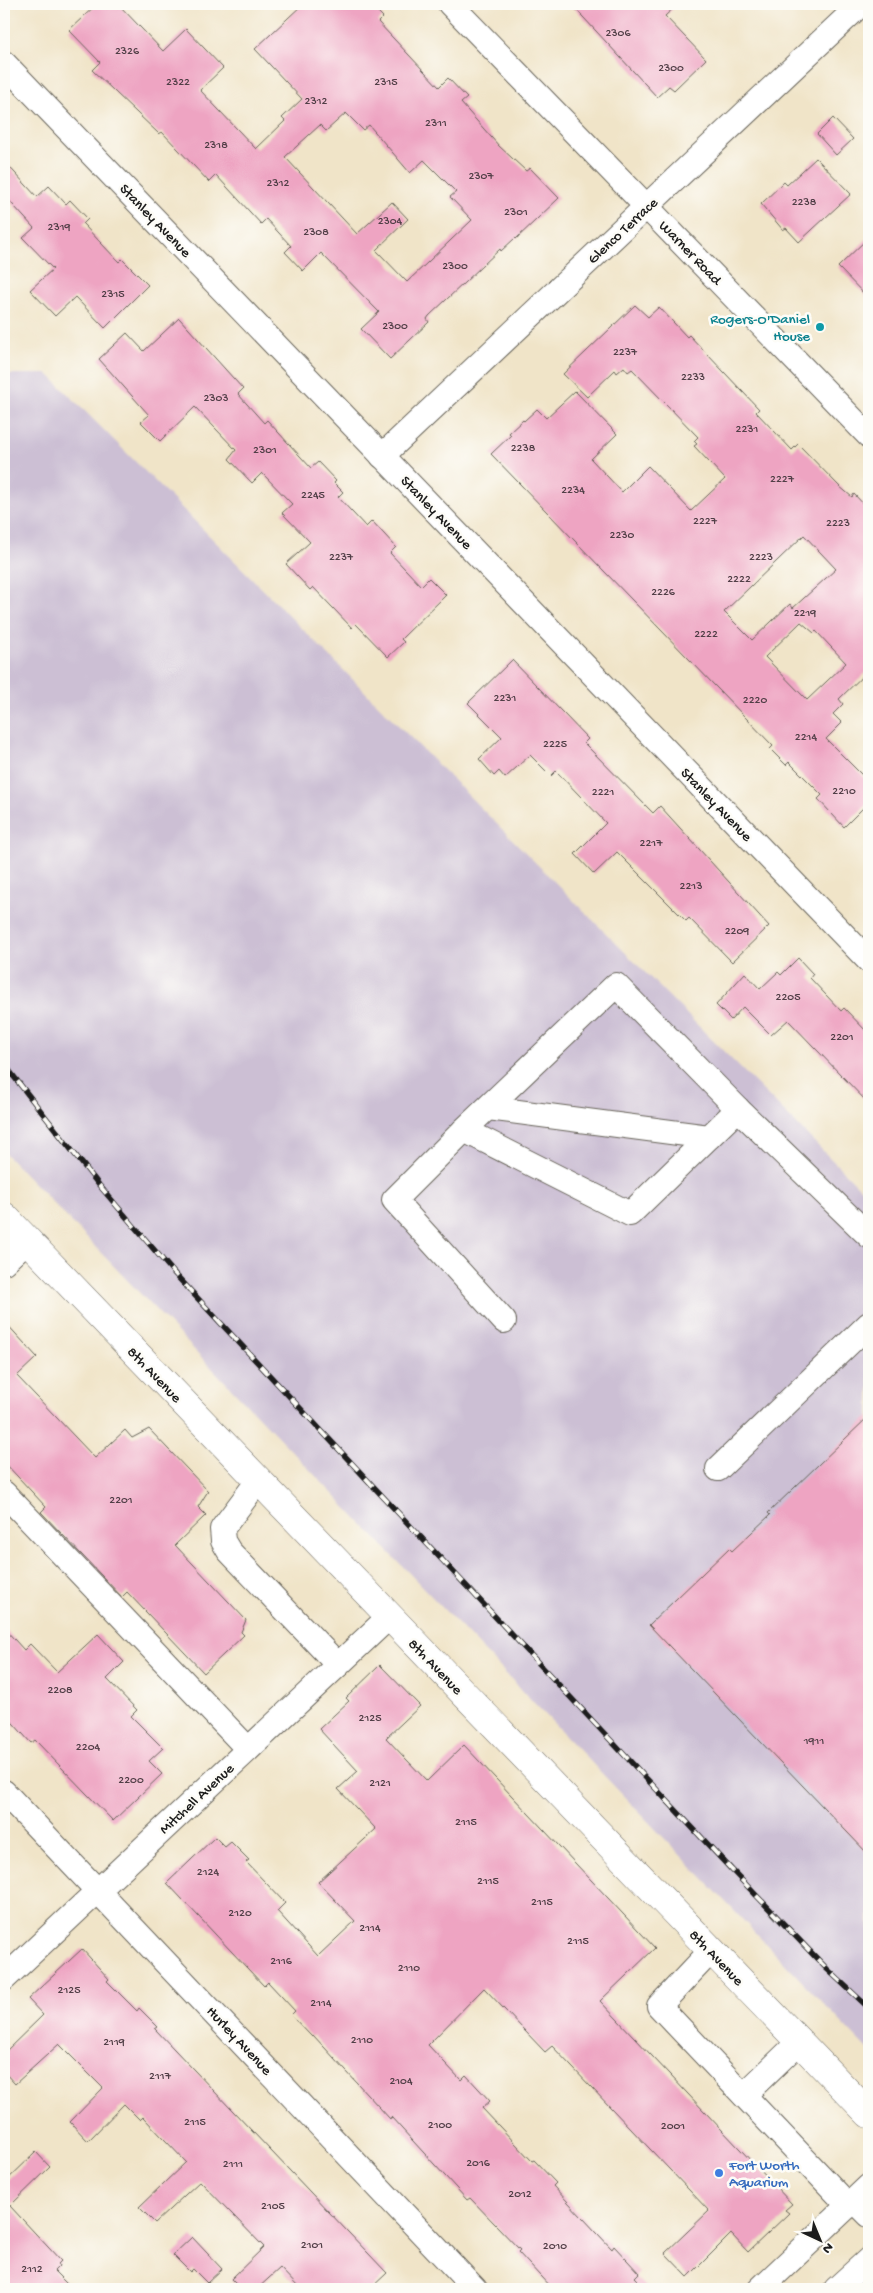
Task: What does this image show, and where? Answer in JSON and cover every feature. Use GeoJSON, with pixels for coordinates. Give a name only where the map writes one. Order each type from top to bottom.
{"type":"FeatureCollection","features":[{"type":"Feature","properties":{"kind":"main road","name":"8th Avenue"},"geometry":{"type":"LineString","coordinates":[[4,1216],[869,2114]]}},
{"type":"Feature","properties":{"kind":"street","name":"Warner Road"},"geometry":{"type":"LineString","coordinates":[[450,4],[869,436]]}},
{"type":"Feature","properties":{"kind":"street","name":"Glenco Terrace"},"geometry":{"type":"LineString","coordinates":[[382,456],[861,4]]}},
{"type":"Feature","properties":{"kind":"street","name":"Stanley Avenue"},"geometry":{"type":"LineString","coordinates":[[4,63],[869,961]]}},
{"type":"Feature","properties":{"kind":"street"},"geometry":{"type":"LineString","coordinates":[[504,1321],[394,1200],[464,1130],[616,985],[738,1109],[869,1236]]}},
{"type":"Feature","properties":{"kind":"street"},"geometry":{"type":"LineString","coordinates":[[488,1108],[709,1137]]}},
{"type":"Feature","properties":{"kind":"street"},"geometry":{"type":"LineString","coordinates":[[464,1130],[630,1214],[738,1109]]}},
{"type":"Feature","properties":{"kind":"street"},"geometry":{"type":"LineString","coordinates":[[4,1262],[27,1240]]}},
{"type":"Feature","properties":{"kind":"street"},"geometry":{"type":"LineString","coordinates":[[718,1469],[869,1324]]}},
{"type":"Feature","properties":{"kind":"street"},"geometry":{"type":"LineString","coordinates":[[258,1481],[222,1529],[223,1541],[229,1551],[338,1665]]}},
{"type":"Feature","properties":{"kind":"street"},"geometry":{"type":"LineString","coordinates":[[4,1493],[248,1749]]}},
{"type":"Feature","properties":{"kind":"street","name":"Mitchell Avenue"},"geometry":{"type":"LineString","coordinates":[[4,1979],[389,1617]]}},
{"type":"Feature","properties":{"kind":"street","name":"Hurley Avenue"},"geometry":{"type":"LineString","coordinates":[[4,1792],[475,2289]]}},
{"type":"Feature","properties":{"kind":"street"},"geometry":{"type":"LineString","coordinates":[[711,1951],[659,2006],[744,2095],[860,2202],[760,2289]]}},
{"type":"Feature","properties":{"kind":"street"},"geometry":{"type":"LineString","coordinates":[[744,2095],[800,2042]]}},
{"type":"Feature","properties":{"kind":"street"},"geometry":{"type":"LineString","coordinates":[[836,2289],[869,2259]]}},
{"type":"Feature","properties":{"kind":"shaded area"},"geometry":{"type":"Polygon","coordinates":[[[4,374],[48,374],[869,1197],[869,2051],[4,1152],[4,374]]]}},
{"type":"Feature","properties":{"kind":"building"},"geometry":{"type":"Polygon","coordinates":[[[97,4],[118,4],[163,51],[186,29],[223,68],[200,90],[256,149],[285,121],[282,118],[302,99],[255,49],[303,4],[370,4],[383,17],[378,22],[439,87],[448,78],[467,98],[461,103],[499,146],[526,171],[530,168],[559,198],[516,239],[501,251],[500,249],[429,316],[427,319],[429,322],[390,359],[361,329],[379,312],[321,253],[303,271],[285,252],[291,246],[266,219],[261,224],[216,175],[209,182],[162,132],[159,134],[92,70],[100,62],[69,30],[97,4]],[[346,113],[326,131],[320,125],[285,157],[357,234],[392,202],[408,219],[376,250],[407,282],[472,220],[450,197],[456,192],[424,160],[410,173],[369,125],[363,130],[346,113]]]}},
{"type":"Feature","properties":{"kind":"building"},"geometry":{"type":"Polygon","coordinates":[[[571,4],[678,4],[665,16],[706,59],[674,90],[669,86],[657,97],[571,4]]]}},
{"type":"Feature","properties":{"kind":"building"},"geometry":{"type":"Polygon","coordinates":[[[833,118],[853,139],[836,155],[817,134],[833,118]]]}},
{"type":"Feature","properties":{"kind":"building"},"geometry":{"type":"Polygon","coordinates":[[[816,158],[851,194],[799,242],[786,228],[783,230],[761,204],[784,182],[787,185],[816,158]]]}},
{"type":"Feature","properties":{"kind":"building"},"geometry":{"type":"Polygon","coordinates":[[[4,161],[37,197],[49,186],[66,204],[70,200],[88,219],[83,224],[119,262],[122,259],[148,285],[105,328],[75,297],[55,316],[30,290],[53,269],[23,238],[34,228],[4,195],[4,161]]]}},
{"type":"Feature","properties":{"kind":"building"},"geometry":{"type":"Polygon","coordinates":[[[869,237],[869,299],[838,267],[869,237]]]}},
{"type":"Feature","properties":{"kind":"building"},"geometry":{"type":"Polygon","coordinates":[[[635,305],[648,317],[659,307],[687,337],[689,335],[759,409],[756,412],[792,450],[798,444],[839,486],[852,497],[854,494],[869,510],[869,670],[839,699],[843,704],[833,714],[842,723],[826,739],[869,782],[869,802],[844,827],[818,799],[822,795],[789,762],[786,765],[770,749],[773,746],[491,454],[511,435],[509,433],[537,409],[546,418],[575,391],[617,434],[591,459],[622,492],[648,466],[691,511],[725,479],[694,446],[697,444],[694,441],[698,437],[632,369],[628,372],[624,367],[617,373],[615,370],[587,397],[563,374],[635,305]],[[804,535],[724,612],[752,640],[790,604],[793,608],[836,569],[804,535]],[[801,622],[765,657],[807,700],[846,663],[816,631],[814,633],[801,622]]]}},
{"type":"Feature","properties":{"kind":"building"},"geometry":{"type":"Polygon","coordinates":[[[179,318],[243,389],[238,394],[264,423],[267,420],[311,468],[318,462],[336,481],[334,483],[343,492],[338,497],[366,527],[372,521],[396,547],[390,553],[421,586],[429,578],[446,595],[401,639],[404,642],[388,657],[356,624],[352,628],[313,587],[310,590],[286,564],[310,542],[282,513],[292,504],[262,473],[252,483],[229,459],[236,450],[195,407],[160,441],[141,422],[149,415],[99,359],[127,333],[144,351],[179,318]]]}},
{"type":"Feature","properties":{"kind":"building"},"geometry":{"type":"Polygon","coordinates":[[[512,660],[588,739],[584,743],[653,813],[660,806],[769,926],[732,962],[689,918],[686,921],[617,852],[594,874],[575,854],[606,823],[556,771],[551,776],[530,755],[505,778],[499,771],[494,776],[479,759],[502,737],[468,703],[512,660]]]}},
{"type":"Feature","properties":{"kind":"building"},"geometry":{"type":"Polygon","coordinates":[[[798,958],[813,974],[810,978],[841,1011],[844,1008],[869,1034],[869,1104],[788,1020],[771,1035],[743,1007],[731,1020],[716,1005],[745,973],[760,989],[778,972],[781,975],[798,958]]]}},
{"type":"Feature","properties":{"kind":"building"},"geometry":{"type":"Polygon","coordinates":[[[4,1321],[37,1357],[17,1376],[95,1458],[125,1430],[132,1438],[149,1429],[208,1491],[198,1507],[206,1515],[175,1545],[246,1620],[241,1632],[244,1635],[204,1673],[127,1592],[122,1597],[41,1512],[46,1507],[4,1462],[4,1321]]]}},
{"type":"Feature","properties":{"kind":"building"},"geometry":{"type":"Polygon","coordinates":[[[869,1416],[869,1855],[649,1625],[729,1548],[732,1551],[770,1515],[768,1513],[869,1416]]]}},
{"type":"Feature","properties":{"kind":"building"},"geometry":{"type":"Polygon","coordinates":[[[4,1628],[24,1650],[30,1644],[57,1672],[98,1634],[124,1662],[107,1679],[137,1710],[131,1716],[163,1748],[149,1761],[162,1774],[113,1821],[35,1740],[31,1743],[4,1713],[4,1628]]]}},
{"type":"Feature","properties":{"kind":"building"},"geometry":{"type":"Polygon","coordinates":[[[380,1665],[420,1706],[386,1738],[427,1781],[464,1745],[655,1948],[600,2001],[792,2204],[785,2210],[789,2213],[748,2252],[731,2234],[688,2277],[665,2253],[709,2211],[552,2046],[545,2052],[484,1988],[428,2045],[461,2080],[466,2075],[490,2101],[482,2108],[532,2161],[534,2160],[556,2183],[553,2186],[612,2249],[614,2246],[639,2273],[635,2277],[647,2289],[552,2289],[518,2252],[520,2250],[470,2198],[467,2200],[313,2035],[312,2037],[291,2015],[295,2011],[268,1982],[264,1986],[167,1883],[215,1837],[225,1847],[231,1842],[249,1860],[246,1862],[285,1903],[277,1911],[318,1956],[355,1921],[318,1882],[376,1829],[338,1789],[358,1771],[319,1729],[349,1701],[346,1698],[380,1665]]]}},
{"type":"Feature","properties":{"kind":"building"},"geometry":{"type":"Polygon","coordinates":[[[82,1949],[109,1979],[107,1981],[137,2011],[139,2008],[158,2027],[155,2029],[387,2273],[370,2289],[300,2289],[280,2268],[257,2289],[241,2289],[231,2279],[264,2247],[200,2181],[155,2223],[139,2207],[186,2162],[143,2117],[140,2120],[124,2104],[88,2141],[70,2122],[103,2088],[59,2044],[15,2084],[4,2072],[4,2053],[43,2015],[28,1999],[82,1949]]]}},
{"type":"Feature","properties":{"kind":"building"},"geometry":{"type":"Polygon","coordinates":[[[36,2152],[50,2167],[10,2206],[61,2261],[54,2271],[72,2289],[4,2289],[4,2183],[36,2152]]]}},
{"type":"Feature","properties":{"kind":"building"},"geometry":{"type":"Polygon","coordinates":[[[192,2237],[222,2269],[207,2283],[193,2269],[190,2272],[173,2255],[192,2237]]]}},
{"type":"Feature","properties":{"kind":"railway"},"geometry":{"type":"LineString","coordinates":[[4,1064],[99,1185],[174,1273],[730,1868],[827,1969],[869,2008]]}},
{"type":"Feature","properties":{"kind":"place","name":"Rogers-O'Daniel House"},"geometry":{"type":"Point","coordinates":[820,327]}},
{"type":"Feature","properties":{"kind":"place","name":"Fort Worth Aquarium"},"geometry":{"type":"Point","coordinates":[719,2173]}}]}
